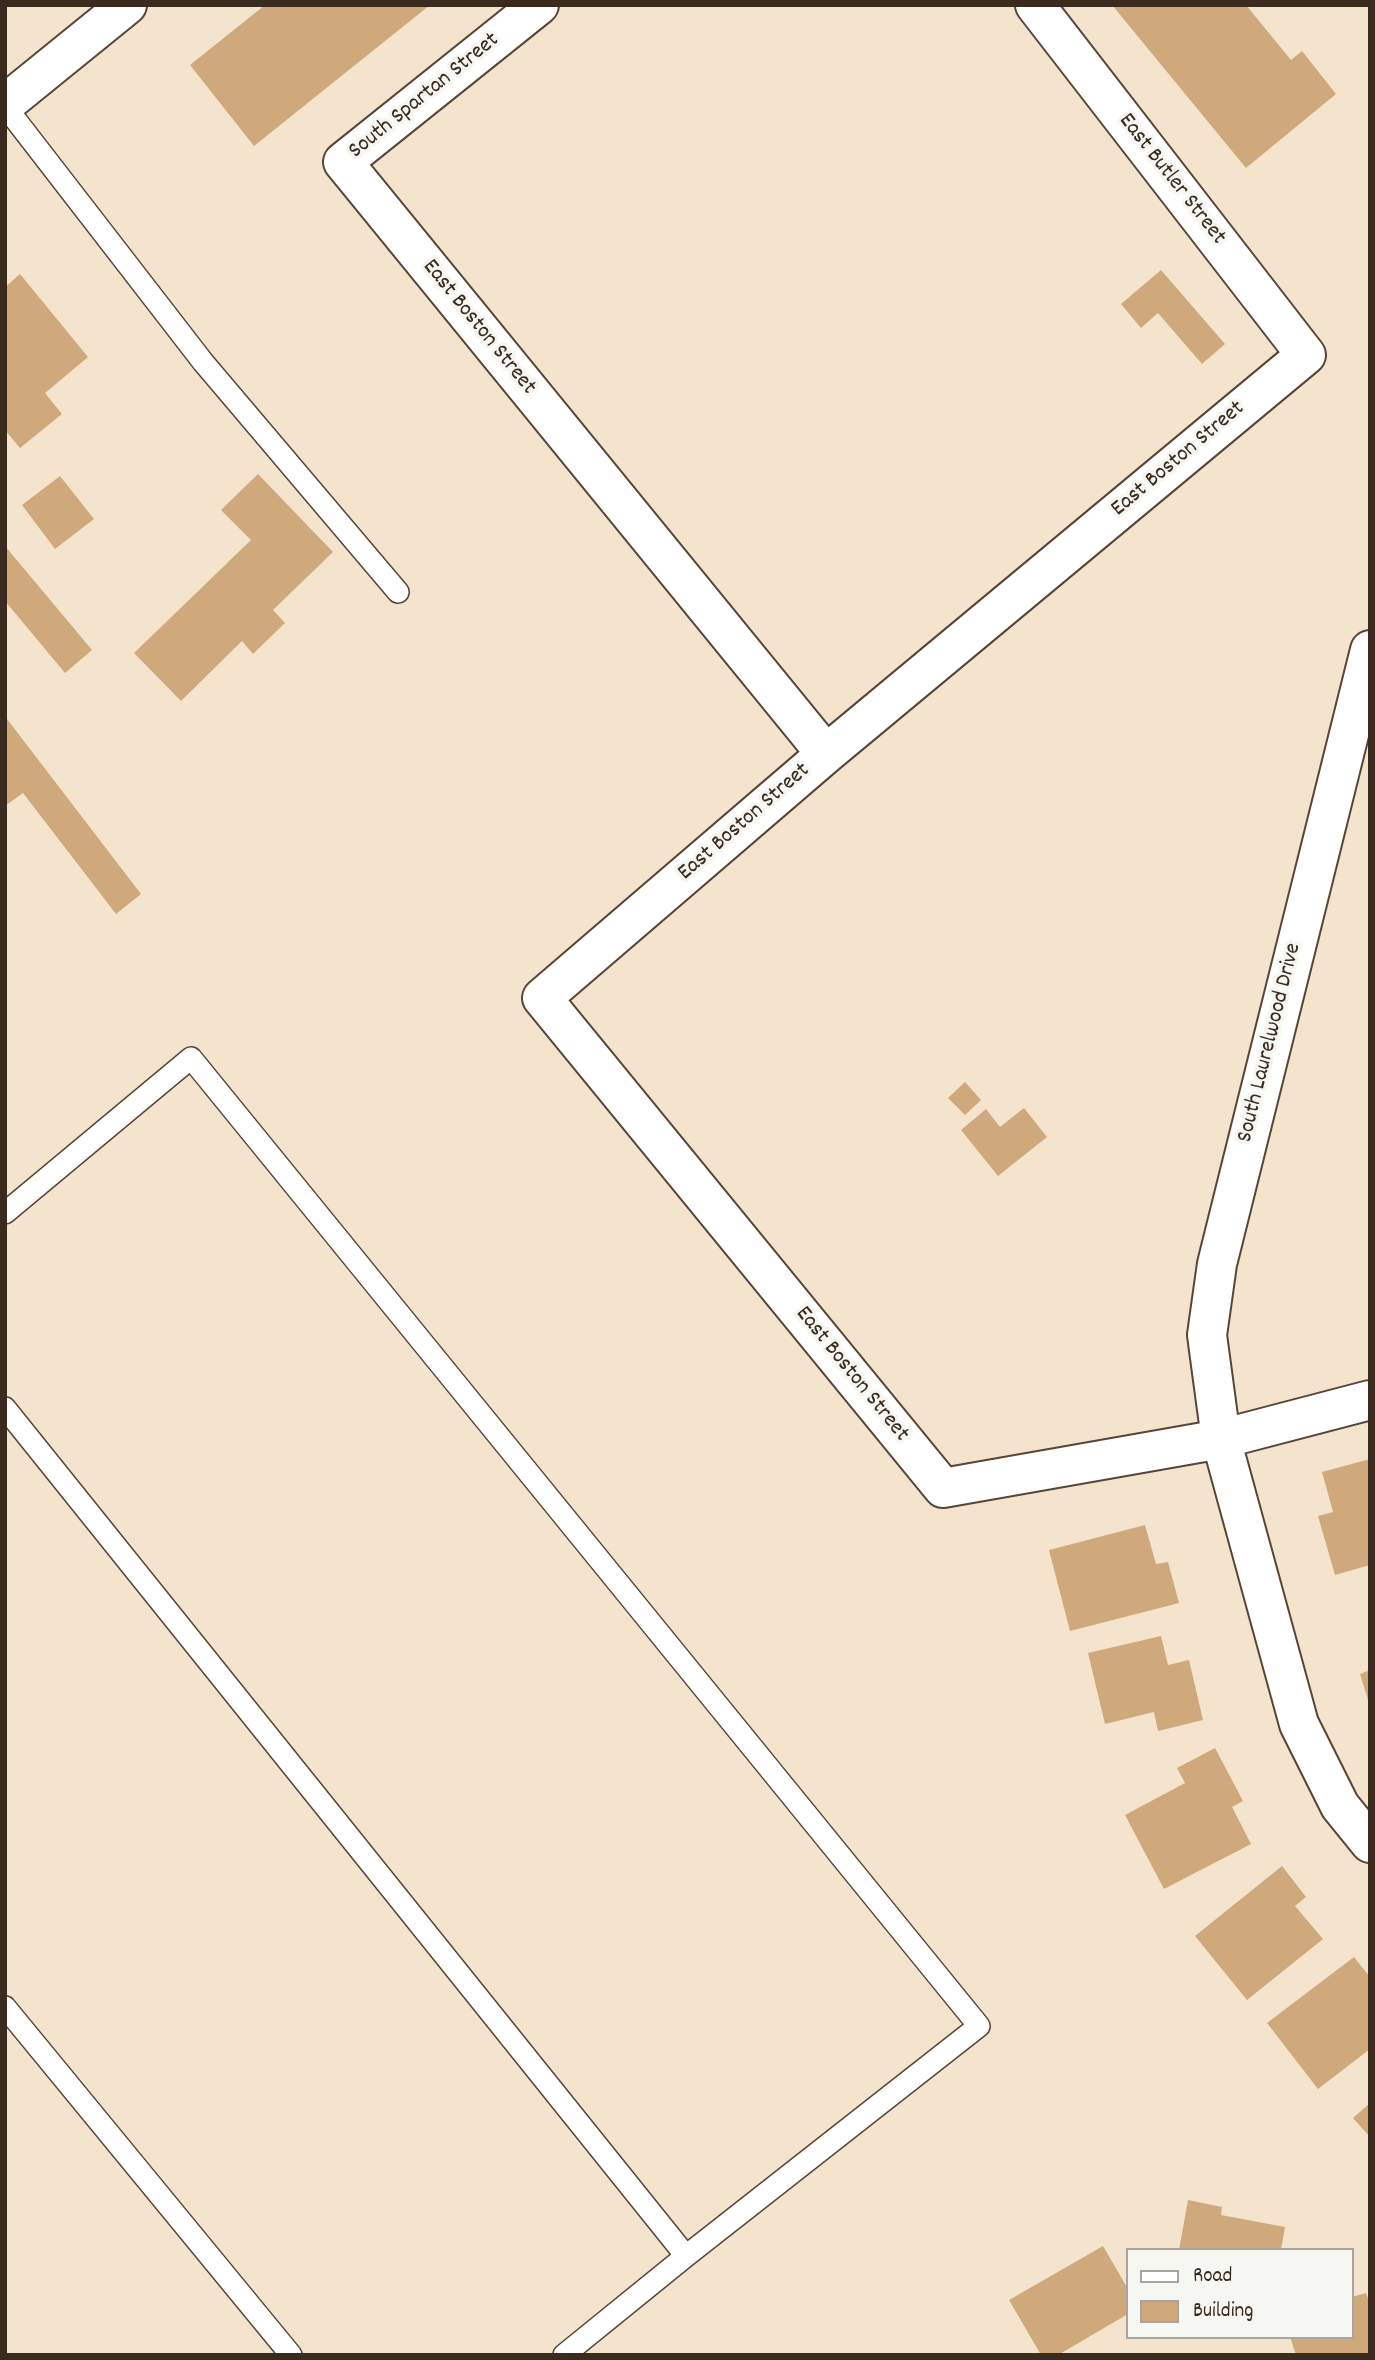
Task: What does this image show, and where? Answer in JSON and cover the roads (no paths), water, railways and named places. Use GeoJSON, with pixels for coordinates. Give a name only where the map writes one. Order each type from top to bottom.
{"type":"FeatureCollection","features":[{"type":"Feature","properties":{"kind":"street"},"geometry":{"type":"LineString","coordinates":[[5,105],[127,5]]}},
{"type":"Feature","properties":{"kind":"street","name":"South Spartan Street"},"geometry":{"type":"LineString","coordinates":[[343,162],[539,5]]}},
{"type":"Feature","properties":{"kind":"street","name":"East Butler Street"},"geometry":{"type":"LineString","coordinates":[[1035,5],[1306,355]]}},
{"type":"Feature","properties":{"kind":"street","name":"East Boston Street"},"geometry":{"type":"LineString","coordinates":[[343,162],[826,754]]}},
{"type":"Feature","properties":{"kind":"street","name":"East Boston Street"},"geometry":{"type":"LineString","coordinates":[[1221,1439],[943,1488],[542,998],[826,754],[1306,355]]}},
{"type":"Feature","properties":{"kind":"street","name":"South Laurelwood Drive"},"geometry":{"type":"LineString","coordinates":[[1221,1439],[1207,1335],[1217,1264],[1362,714],[1370,650]]}},
{"type":"Feature","properties":{"kind":"street"},"geometry":{"type":"LineString","coordinates":[[1370,1400],[1221,1439],[1299,1724],[1340,1806],[1370,1843]]}},
{"type":"Feature","properties":{"kind":"lane"},"geometry":{"type":"LineString","coordinates":[[5,105],[203,362],[398,592]]}},
{"type":"Feature","properties":{"kind":"lane"},"geometry":{"type":"LineString","coordinates":[[5,1213],[191,1058],[979,2026],[564,2355]]}},
{"type":"Feature","properties":{"kind":"lane"},"geometry":{"type":"LineString","coordinates":[[5,1408],[686,2256]]}},
{"type":"Feature","properties":{"kind":"lane"},"geometry":{"type":"LineString","coordinates":[[5,2007],[291,2355]]}}]}
